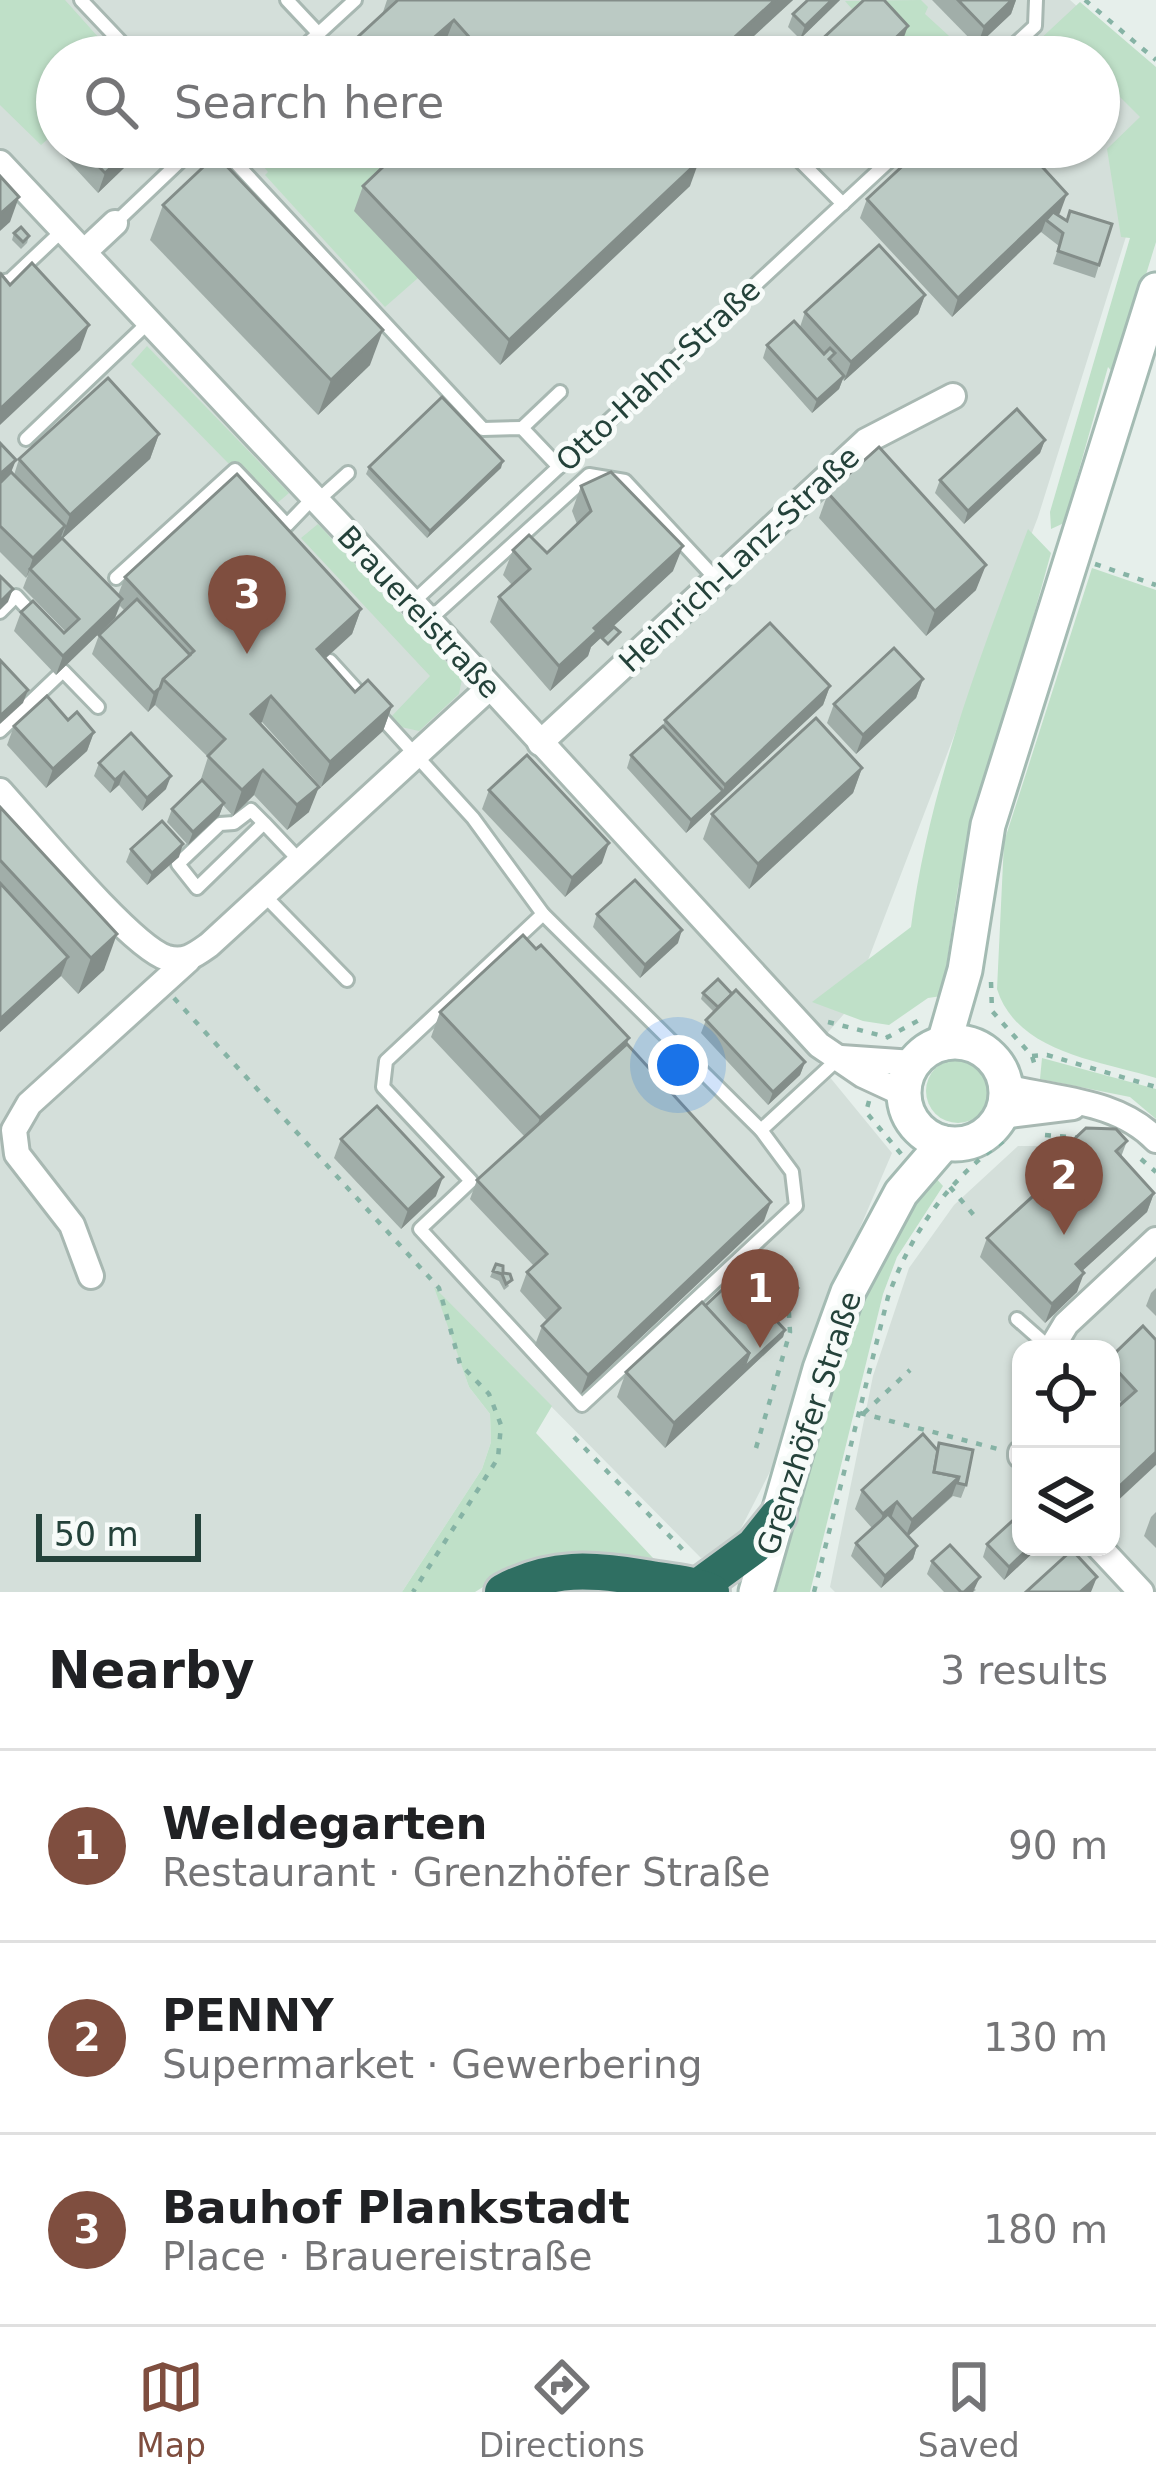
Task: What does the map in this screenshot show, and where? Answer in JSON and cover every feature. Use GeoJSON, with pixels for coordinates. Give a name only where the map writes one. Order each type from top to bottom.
{"type":"FeatureCollection","features":[{"type":"Feature","properties":{"kind":"highway"},"geometry":{"type":"LineString","coordinates":[[503,1592],[566,1570],[601,1570],[704,1589],[754,1546],[778,1516]]}},
{"type":"Feature","properties":{"kind":"highway"},"geometry":{"type":"LineString","coordinates":[[544,1592],[580,1587],[616,1592]]}},
{"type":"Feature","properties":{"kind":"street","name":"Brauereistraße"},"geometry":{"type":"LineString","coordinates":[[0,163],[795,1020],[839,1058]]}},
{"type":"Feature","properties":{"kind":"street"},"geometry":{"type":"LineString","coordinates":[[84,253],[115,223]]}},
{"type":"Feature","properties":{"kind":"street"},"geometry":{"type":"LineString","coordinates":[[960,1044],[965,970],[988,825],[1156,290]]}},
{"type":"Feature","properties":{"kind":"street","name":"Heinrich-Lanz-Straße"},"geometry":{"type":"LineString","coordinates":[[540,743],[866,441],[953,397]]}},
{"type":"Feature","properties":{"kind":"street"},"geometry":{"type":"LineString","coordinates":[[91,1276],[72,1225],[16,1154],[14,1130],[29,1104],[489,688]]}},
{"type":"Feature","properties":{"kind":"street"},"geometry":{"type":"LineString","coordinates":[[0,791],[140,943],[157,954],[188,960]]}},
{"type":"Feature","properties":{"kind":"street"},"geometry":{"type":"LineString","coordinates":[[908,1078],[932,1047],[960,1044],[996,1062],[1014,1108]]}},
{"type":"Feature","properties":{"kind":"street"},"geometry":{"type":"LineString","coordinates":[[839,1058],[908,1078]]}},
{"type":"Feature","properties":{"kind":"street"},"geometry":{"type":"LineString","coordinates":[[908,1078],[930,1135],[961,1144],[977,1139],[1014,1108],[1087,1106],[1121,1113],[1142,1125],[1148,1149]]}},
{"type":"Feature","properties":{"kind":"street"},"geometry":{"type":"LineString","coordinates":[[1014,1108],[1087,1106]]}},
{"type":"Feature","properties":{"kind":"street","name":"Grenzhöfer Straße"},"geometry":{"type":"LineString","coordinates":[[756,1592],[820,1369],[848,1292],[930,1135]]}},
{"type":"Feature","properties":{"kind":"street"},"geometry":{"type":"LineString","coordinates":[[1056,1340],[1066,1324],[1156,1240]]}},
{"type":"Feature","properties":{"kind":"street"},"geometry":{"type":"LineString","coordinates":[[1107,1556],[1141,1592]]}},
{"type":"Feature","properties":{"kind":"lane"},"geometry":{"type":"LineString","coordinates":[[81,0],[115,36]]}},
{"type":"Feature","properties":{"kind":"lane"},"geometry":{"type":"LineString","coordinates":[[287,0],[319,34]]}},
{"type":"Feature","properties":{"kind":"lane"},"geometry":{"type":"LineString","coordinates":[[317,36],[355,0]]}},
{"type":"Feature","properties":{"kind":"lane"},"geometry":{"type":"LineString","coordinates":[[1024,36],[1035,26],[1036,0]]}},
{"type":"Feature","properties":{"kind":"lane"},"geometry":{"type":"LineString","coordinates":[[115,223],[172,168]]}},
{"type":"Feature","properties":{"kind":"lane"},"geometry":{"type":"LineString","coordinates":[[241,168],[483,429],[522,428],[560,392]]}},
{"type":"Feature","properties":{"kind":"lane"},"geometry":{"type":"LineString","coordinates":[[807,168],[843,204]]}},
{"type":"Feature","properties":{"kind":"lane","name":"Otto-Hahn-Straße"},"geometry":{"type":"LineString","coordinates":[[420,611],[559,467],[882,168]]}},
{"type":"Feature","properties":{"kind":"lane"},"geometry":{"type":"LineString","coordinates":[[0,282],[10,280],[63,230]]}},
{"type":"Feature","properties":{"kind":"lane"},"geometry":{"type":"LineString","coordinates":[[26,439],[149,322]]}},
{"type":"Feature","properties":{"kind":"lane"},"geometry":{"type":"LineString","coordinates":[[522,428],[559,467]]}},
{"type":"Feature","properties":{"kind":"lane"},"geometry":{"type":"LineString","coordinates":[[116,578],[235,470],[287,525],[348,473]]}},
{"type":"Feature","properties":{"kind":"lane"},"geometry":{"type":"LineString","coordinates":[[420,611],[589,475],[625,481],[717,581]]}},
{"type":"Feature","properties":{"kind":"lane"},"geometry":{"type":"LineString","coordinates":[[0,612],[16,596],[40,622]]}},
{"type":"Feature","properties":{"kind":"lane"},"geometry":{"type":"LineString","coordinates":[[330,661],[473,818],[544,914],[761,1130],[792,1172],[796,1206],[582,1405],[420,1228],[470,1181],[383,1087],[386,1061],[544,914]]}},
{"type":"Feature","properties":{"kind":"lane"},"geometry":{"type":"LineString","coordinates":[[0,731],[63,671],[98,707]]}},
{"type":"Feature","properties":{"kind":"lane"},"geometry":{"type":"LineString","coordinates":[[264,823],[197,888],[178,864],[220,824],[234,823],[251,810],[264,823],[300,861]]}},
{"type":"Feature","properties":{"kind":"lane"},"geometry":{"type":"LineString","coordinates":[[264,895],[347,980]]}},
{"type":"Feature","properties":{"kind":"lane"},"geometry":{"type":"LineString","coordinates":[[761,1130],[839,1058]]}},
{"type":"Feature","properties":{"kind":"lane"},"geometry":{"type":"LineString","coordinates":[[1017,1319],[1041,1340]]}},
{"type":"Feature","properties":{"kind":"path"},"geometry":{"type":"LineString","coordinates":[[1084,0],[1156,60]]}},
{"type":"Feature","properties":{"kind":"path"},"geometry":{"type":"LineString","coordinates":[[1074,553],[1156,585]]}},
{"type":"Feature","properties":{"kind":"path"},"geometry":{"type":"LineString","coordinates":[[991,993],[992,1011],[1032,1056]]}},
{"type":"Feature","properties":{"kind":"path"},"geometry":{"type":"LineString","coordinates":[[173,997],[439,1288],[460,1364],[489,1394],[501,1425],[498,1458],[412,1592]]}},
{"type":"Feature","properties":{"kind":"path"},"geometry":{"type":"LineString","coordinates":[[795,1020],[824,1021],[887,1036]]}},
{"type":"Feature","properties":{"kind":"path"},"geometry":{"type":"LineString","coordinates":[[1032,1056],[1047,1055],[1156,1087]]}},
{"type":"Feature","properties":{"kind":"path"},"geometry":{"type":"LineString","coordinates":[[814,1592],[887,1297],[904,1252],[950,1187],[1001,1141],[1032,1056]]}},
{"type":"Feature","properties":{"kind":"path"},"geometry":{"type":"LineString","coordinates":[[1031,1134],[1085,1138]]}},
{"type":"Feature","properties":{"kind":"path"},"geometry":{"type":"LineString","coordinates":[[1148,1149],[1156,1172]]}},
{"type":"Feature","properties":{"kind":"path"},"geometry":{"type":"LineString","coordinates":[[950,1187],[978,1220]]}},
{"type":"Feature","properties":{"kind":"path"},"geometry":{"type":"LineString","coordinates":[[756,1448],[790,1332],[788,1298],[800,1285]]}},
{"type":"Feature","properties":{"kind":"path"},"geometry":{"type":"LineString","coordinates":[[862,1413],[910,1370]]}},
{"type":"Feature","properties":{"kind":"path"},"geometry":{"type":"LineString","coordinates":[[862,1413],[1012,1453]]}},
{"type":"Feature","properties":{"kind":"path"},"geometry":{"type":"LineString","coordinates":[[574,1437],[687,1555],[704,1589]]}},
{"type":"Feature","properties":{"kind":"shaded area"},"geometry":{"type":"Polygon","coordinates":[[[0,0],[1070,0],[1110,36],[36,36],[36,168],[1120,168],[1120,45],[1156,77],[1156,141],[1038,517],[850,1007],[810,1053],[892,1153],[829,1300],[778,1456],[732,1546],[701,1558],[436,1290],[469,1387],[490,1414],[491,1442],[482,1469],[402,1592],[0,1592],[0,0]]]}},
{"type":"Feature","properties":{"kind":"shaded area"},"geometry":{"type":"Polygon","coordinates":[[[1018,1146],[1110,1146],[1156,1196],[1156,1592],[835,1592],[830,1587],[873,1376],[909,1268],[954,1205],[1018,1146]]]}},
{"type":"Feature","properties":{"kind":"green space"},"geometry":{"type":"Polygon","coordinates":[[[0,0],[65,0],[97,36],[36,36],[36,140],[0,105],[0,0]]]}},
{"type":"Feature","properties":{"kind":"green space"},"geometry":{"type":"Polygon","coordinates":[[[921,0],[928,7],[925,14],[949,36],[891,36],[863,2],[852,9],[845,1],[921,0]]]}},
{"type":"Feature","properties":{"kind":"green space"},"geometry":{"type":"Polygon","coordinates":[[[1080,2],[1120,36],[1044,36],[1080,2]]]}},
{"type":"Feature","properties":{"kind":"green space"},"geometry":{"type":"Polygon","coordinates":[[[1120,36],[1156,67],[1156,242],[1115,375],[1108,367],[1064,523],[1051,529],[1050,512],[1130,238],[1121,237],[1110,168],[1120,168],[1120,136],[1140,117],[1120,97],[1120,36]]]}},
{"type":"Feature","properties":{"kind":"green space"},"geometry":{"type":"Polygon","coordinates":[[[265,168],[421,168],[418,278],[385,307],[265,175],[265,168]]]}},
{"type":"Feature","properties":{"kind":"green space"},"geometry":{"type":"Polygon","coordinates":[[[147,346],[289,493],[275,505],[131,364],[147,346]]]}},
{"type":"Feature","properties":{"kind":"green space"},"geometry":{"type":"Polygon","coordinates":[[[318,524],[462,679],[459,694],[419,731],[401,727],[391,717],[430,676],[301,538],[318,524]]]}},
{"type":"Feature","properties":{"kind":"green space"},"geometry":{"type":"Polygon","coordinates":[[[1028,529],[1051,553],[958,887],[942,996],[928,998],[889,1025],[863,1021],[812,1002],[911,927],[943,775],[1028,529]]]}},
{"type":"Feature","properties":{"kind":"green space"},"geometry":{"type":"Polygon","coordinates":[[[1092,568],[1156,590],[1156,1078],[1041,1041],[1007,1011],[997,989],[1004,842],[1092,568]]]}},
{"type":"Feature","properties":{"kind":"green space"},"geometry":{"type":"Polygon","coordinates":[[[1042,1058],[1156,1089],[1156,1119],[1130,1097],[1040,1079],[1042,1058]]]}},
{"type":"Feature","properties":{"kind":"green space"},"geometry":{"type":"Polygon","coordinates":[[[958,1059],[981,1068],[990,1091],[981,1114],[958,1123],[935,1114],[926,1091],[935,1068],[958,1059]]]}},
{"type":"Feature","properties":{"kind":"green space"},"geometry":{"type":"Polygon","coordinates":[[[933,1175],[943,1186],[897,1257],[883,1294],[810,1592],[776,1592],[848,1332],[867,1284],[933,1175]]]}},
{"type":"Feature","properties":{"kind":"green space"},"geometry":{"type":"Polygon","coordinates":[[[434,1287],[552,1406],[536,1433],[653,1558],[572,1551],[520,1564],[475,1592],[402,1592],[482,1469],[491,1442],[490,1414],[469,1387],[434,1287]]]}},
{"type":"Feature","properties":{"kind":"building"},"geometry":{"type":"Polygon","coordinates":[[[398,0],[775,0],[736,36],[468,36],[454,20],[436,36],[359,36],[398,0]]]}},
{"type":"Feature","properties":{"kind":"building"},"geometry":{"type":"Polygon","coordinates":[[[808,0],[832,0],[805,26],[793,14],[808,0]]]}},
{"type":"Feature","properties":{"kind":"building"},"geometry":{"type":"Polygon","coordinates":[[[864,0],[884,0],[908,26],[898,36],[825,36],[864,0]]]}},
{"type":"Feature","properties":{"kind":"building"},"geometry":{"type":"Polygon","coordinates":[[[958,0],[1012,0],[984,27],[958,0]]]}},
{"type":"Feature","properties":{"kind":"building"},"geometry":{"type":"Polygon","coordinates":[[[202,168],[228,168],[383,330],[331,380],[163,205],[202,168]]]}},
{"type":"Feature","properties":{"kind":"building"},"geometry":{"type":"Polygon","coordinates":[[[382,168],[692,168],[509,340],[363,186],[382,168]]]}},
{"type":"Feature","properties":{"kind":"building"},"geometry":{"type":"Polygon","coordinates":[[[900,168],[1043,168],[1067,194],[958,298],[867,199],[900,168]]]}},
{"type":"Feature","properties":{"kind":"building"},"geometry":{"type":"Polygon","coordinates":[[[0,176],[19,197],[0,214],[0,176]]]}},
{"type":"Feature","properties":{"kind":"building"},"geometry":{"type":"Polygon","coordinates":[[[1070,211],[1112,224],[1099,265],[1058,251],[1063,233],[1046,220],[1053,212],[1067,221],[1070,211]]]}},
{"type":"Feature","properties":{"kind":"building"},"geometry":{"type":"Polygon","coordinates":[[[21,227],[29,236],[23,242],[14,233],[21,227]]]}},
{"type":"Feature","properties":{"kind":"building"},"geometry":{"type":"Polygon","coordinates":[[[879,245],[925,295],[851,362],[805,312],[879,245]]]}},
{"type":"Feature","properties":{"kind":"building"},"geometry":{"type":"Polygon","coordinates":[[[32,263],[89,325],[0,409],[0,276],[10,285],[32,263]]]}},
{"type":"Feature","properties":{"kind":"building"},"geometry":{"type":"Polygon","coordinates":[[[794,321],[824,354],[830,348],[835,353],[829,359],[844,376],[817,400],[767,345],[794,321]]]}},
{"type":"Feature","properties":{"kind":"building"},"geometry":{"type":"Polygon","coordinates":[[[108,378],[159,434],[70,515],[19,459],[108,378]]]}},
{"type":"Feature","properties":{"kind":"building"},"geometry":{"type":"Polygon","coordinates":[[[442,397],[503,461],[430,531],[369,467],[442,397]]]}},
{"type":"Feature","properties":{"kind":"building"},"geometry":{"type":"Polygon","coordinates":[[[1017,409],[1045,440],[968,511],[940,480],[1017,409]]]}},
{"type":"Feature","properties":{"kind":"building"},"geometry":{"type":"Polygon","coordinates":[[[0,443],[16,460],[0,474],[0,443]]]}},
{"type":"Feature","properties":{"kind":"building"},"geometry":{"type":"Polygon","coordinates":[[[879,447],[986,565],[935,611],[828,493],[879,447]]]}},
{"type":"Feature","properties":{"kind":"building"},"geometry":{"type":"Polygon","coordinates":[[[11,472],[65,526],[33,558],[0,526],[0,483],[11,472]]]}},
{"type":"Feature","properties":{"kind":"building"},"geometry":{"type":"Polygon","coordinates":[[[611,472],[683,546],[559,666],[499,597],[530,569],[513,550],[529,535],[547,553],[591,511],[581,486],[611,472]]]}},
{"type":"Feature","properties":{"kind":"building"},"geometry":{"type":"Polygon","coordinates":[[[237,474],[361,609],[317,649],[355,692],[368,680],[392,706],[330,762],[271,696],[251,714],[319,787],[297,805],[263,770],[242,790],[208,756],[225,739],[163,679],[194,651],[125,577],[237,474]]]}},
{"type":"Feature","properties":{"kind":"building"},"geometry":{"type":"Polygon","coordinates":[[[62,538],[122,599],[63,656],[21,612],[33,601],[64,633],[79,619],[30,569],[62,538]]]}},
{"type":"Feature","properties":{"kind":"building"},"geometry":{"type":"Polygon","coordinates":[[[0,576],[13,589],[0,602],[0,576]]]}},
{"type":"Feature","properties":{"kind":"building"},"geometry":{"type":"Polygon","coordinates":[[[137,599],[190,655],[154,693],[99,635],[137,599]]]}},
{"type":"Feature","properties":{"kind":"building"},"geometry":{"type":"Polygon","coordinates":[[[770,623],[830,686],[725,785],[665,720],[770,623]]]}},
{"type":"Feature","properties":{"kind":"building"},"geometry":{"type":"Polygon","coordinates":[[[614,627],[620,632],[608,644],[602,638],[614,627]]]}},
{"type":"Feature","properties":{"kind":"building"},"geometry":{"type":"Polygon","coordinates":[[[894,648],[923,679],[863,735],[834,704],[894,648]]]}},
{"type":"Feature","properties":{"kind":"building"},"geometry":{"type":"Polygon","coordinates":[[[0,660],[28,690],[0,716],[0,660]]]}},
{"type":"Feature","properties":{"kind":"building"},"geometry":{"type":"Polygon","coordinates":[[[47,696],[68,720],[77,712],[94,732],[53,769],[14,726],[47,696]]]}},
{"type":"Feature","properties":{"kind":"building"},"geometry":{"type":"Polygon","coordinates":[[[816,718],[862,768],[758,864],[712,814],[816,718]]]}},
{"type":"Feature","properties":{"kind":"building"},"geometry":{"type":"Polygon","coordinates":[[[663,726],[723,791],[691,820],[631,755],[663,726]]]}},
{"type":"Feature","properties":{"kind":"building"},"geometry":{"type":"Polygon","coordinates":[[[131,733],[171,776],[147,798],[124,772],[115,780],[99,763],[131,733]]]}},
{"type":"Feature","properties":{"kind":"building"},"geometry":{"type":"Polygon","coordinates":[[[527,755],[609,843],[572,878],[489,790],[527,755]]]}},
{"type":"Feature","properties":{"kind":"building"},"geometry":{"type":"Polygon","coordinates":[[[202,780],[224,803],[193,832],[172,809],[202,780]]]}},
{"type":"Feature","properties":{"kind":"building"},"geometry":{"type":"Polygon","coordinates":[[[0,807],[117,934],[91,958],[0,860],[0,807]]]}},
{"type":"Feature","properties":{"kind":"building"},"geometry":{"type":"Polygon","coordinates":[[[162,821],[183,844],[152,873],[131,849],[162,821]]]}},
{"type":"Feature","properties":{"kind":"building"},"geometry":{"type":"Polygon","coordinates":[[[635,880],[682,930],[645,965],[597,914],[635,880]]]}},
{"type":"Feature","properties":{"kind":"building"},"geometry":{"type":"Polygon","coordinates":[[[0,883],[68,957],[0,1019],[0,883]]]}},
{"type":"Feature","properties":{"kind":"building"},"geometry":{"type":"Polygon","coordinates":[[[523,935],[536,949],[541,945],[629,1038],[540,1118],[440,1012],[523,935]]]}},
{"type":"Feature","properties":{"kind":"building"},"geometry":{"type":"Polygon","coordinates":[[[718,979],[732,994],[718,1007],[703,993],[718,979]]]}},
{"type":"Feature","properties":{"kind":"building"},"geometry":{"type":"Polygon","coordinates":[[[736,990],[805,1062],[773,1092],[706,1020],[736,990]]]}},
{"type":"Feature","properties":{"kind":"building"},"geometry":{"type":"Polygon","coordinates":[[[627,1044],[771,1202],[588,1375],[542,1326],[560,1308],[527,1272],[547,1254],[477,1180],[627,1044]]]}},
{"type":"Feature","properties":{"kind":"building"},"geometry":{"type":"Polygon","coordinates":[[[377,1106],[443,1177],[408,1210],[341,1139],[377,1106]]]}},
{"type":"Feature","properties":{"kind":"building"},"geometry":{"type":"Polygon","coordinates":[[[1086,1128],[1116,1129],[1127,1141],[1116,1151],[1154,1193],[1076,1264],[1084,1273],[1052,1304],[987,1238],[1076,1157],[1067,1146],[1086,1128]]]}},
{"type":"Feature","properties":{"kind":"building"},"geometry":{"type":"Polygon","coordinates":[[[496,1264],[512,1280],[506,1284],[502,1274],[493,1271],[496,1264]]]}},
{"type":"Feature","properties":{"kind":"building"},"geometry":{"type":"Polygon","coordinates":[[[754,1267],[766,1280],[757,1288],[745,1275],[754,1267]]]}},
{"type":"Feature","properties":{"kind":"building"},"geometry":{"type":"Polygon","coordinates":[[[736,1277],[785,1330],[743,1369],[749,1353],[705,1306],[736,1277]]]}},
{"type":"Feature","properties":{"kind":"building"},"geometry":{"type":"Polygon","coordinates":[[[702,1302],[749,1353],[674,1423],[626,1372],[702,1302]]]}},
{"type":"Feature","properties":{"kind":"building"},"geometry":{"type":"Polygon","coordinates":[[[1143,1326],[1156,1340],[1156,1452],[1120,1486],[1120,1405],[1136,1391],[1120,1374],[1120,1348],[1143,1326]]]}},
{"type":"Feature","properties":{"kind":"building"},"geometry":{"type":"Polygon","coordinates":[[[923,1434],[938,1451],[934,1472],[959,1477],[912,1520],[897,1502],[883,1514],[862,1490],[923,1434]]]}},
{"type":"Feature","properties":{"kind":"building"},"geometry":{"type":"Polygon","coordinates":[[[939,1443],[973,1450],[966,1485],[957,1483],[959,1477],[934,1472],[939,1443]]]}},
{"type":"Feature","properties":{"kind":"building"},"geometry":{"type":"Polygon","coordinates":[[[888,1514],[917,1546],[885,1576],[856,1543],[888,1514]]]}},
{"type":"Feature","properties":{"kind":"building"},"geometry":{"type":"Polygon","coordinates":[[[1012,1521],[1012,1556],[1021,1556],[1009,1567],[987,1544],[1012,1521]]]}},
{"type":"Feature","properties":{"kind":"building"},"geometry":{"type":"Polygon","coordinates":[[[950,1545],[980,1577],[964,1592],[932,1561],[950,1545]]]}},
{"type":"Feature","properties":{"kind":"building"},"geometry":{"type":"Polygon","coordinates":[[[1065,1556],[1078,1556],[1097,1577],[1080,1592],[1026,1592],[1065,1556]]]}},
{"type":"Feature","properties":{"kind":"place","name":"Bauhof Plankstadt"},"geometry":{"type":"Point","coordinates":[247,654]}},
{"type":"Feature","properties":{"kind":"place","name":"PENNY"},"geometry":{"type":"Point","coordinates":[1064,1235]}},
{"type":"Feature","properties":{"kind":"place","name":"Weldegarten"},"geometry":{"type":"Point","coordinates":[760,1348]}}]}
